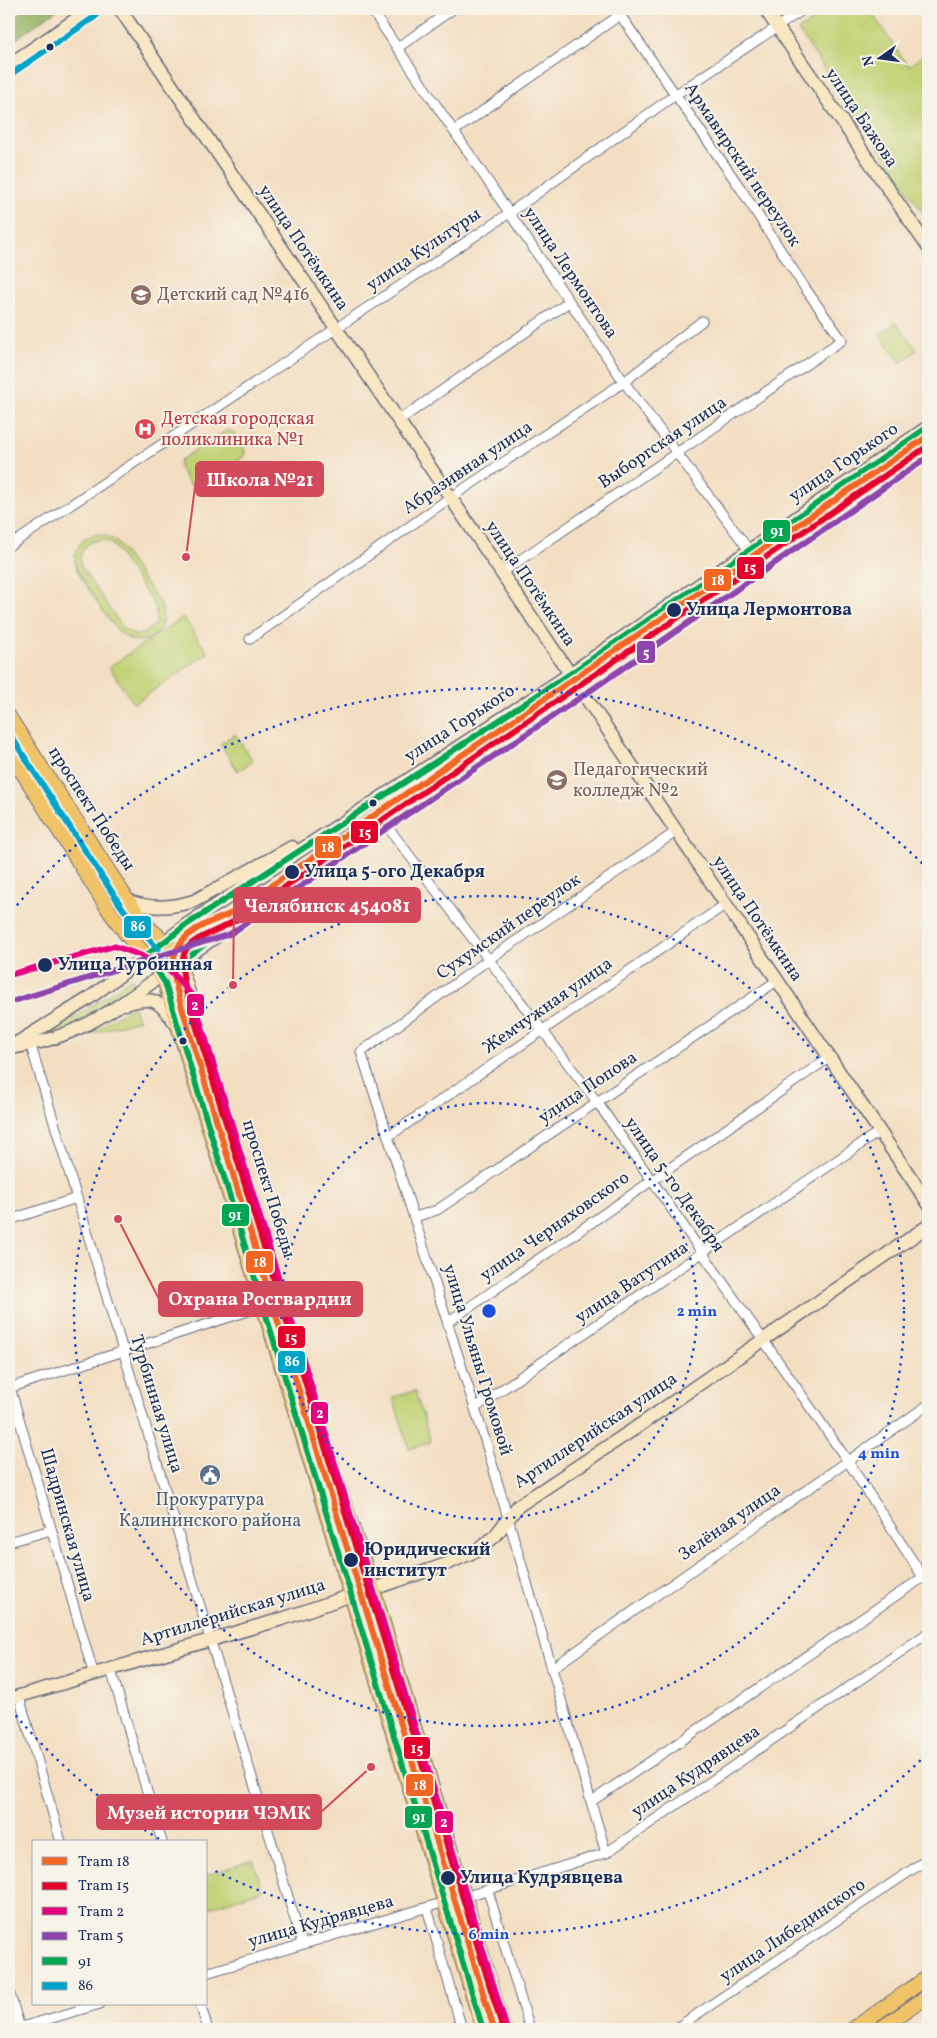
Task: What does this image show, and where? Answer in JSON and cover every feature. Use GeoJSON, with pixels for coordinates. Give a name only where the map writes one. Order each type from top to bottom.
{"type":"FeatureCollection","features":[{"type":"Feature","properties":{"kind":"main road","name":"проспект Победы"},"geometry":{"type":"LineString","coordinates":[[9,717],[128,901],[146,925],[164,942],[179,962],[340,1491],[373,1589],[504,2029]]}},
{"type":"Feature","properties":{"kind":"main road"},"geometry":{"type":"LineString","coordinates":[[9,751],[13,771],[126,934],[147,955],[162,975],[484,2029]]}},
{"type":"Feature","properties":{"kind":"main road","name":"улица Горького"},"geometry":{"type":"LineString","coordinates":[[147,955],[164,942]]}},
{"type":"Feature","properties":{"kind":"main road","name":"улица Горького"},"geometry":{"type":"LineString","coordinates":[[162,975],[179,962]]}},
{"type":"Feature","properties":{"kind":"main road","name":"Артиллерийская улица"},"geometry":{"type":"LineString","coordinates":[[352,1595],[373,1589]]}},
{"type":"Feature","properties":{"kind":"main road"},"geometry":{"type":"LineString","coordinates":[[853,2029],[928,1977]]}},
{"type":"Feature","properties":{"kind":"main road"},"geometry":{"type":"LineString","coordinates":[[880,2029],[928,1996]]}},
{"type":"Feature","properties":{"kind":"street"},"geometry":{"type":"LineString","coordinates":[[9,65],[91,9]]}},
{"type":"Feature","properties":{"kind":"street","name":"улица Потёмкина"},"geometry":{"type":"LineString","coordinates":[[120,9],[928,1202]]}},
{"type":"Feature","properties":{"kind":"street","name":"улица Лермонтова"},"geometry":{"type":"LineString","coordinates":[[371,9],[511,212],[568,302],[624,382],[749,550]]}},
{"type":"Feature","properties":{"kind":"street"},"geometry":{"type":"LineString","coordinates":[[397,48],[453,9]]}},
{"type":"Feature","properties":{"kind":"street","name":"улица Бажова"},"geometry":{"type":"LineString","coordinates":[[764,9],[928,246]]}},
{"type":"Feature","properties":{"kind":"street","name":"улица Культуры"},"geometry":{"type":"LineString","coordinates":[[9,546],[511,212],[675,95],[804,9]]}},
{"type":"Feature","properties":{"kind":"street"},"geometry":{"type":"LineString","coordinates":[[454,131],[618,12]]}},
{"type":"Feature","properties":{"kind":"street","name":"Армавирский переулок"},"geometry":{"type":"LineString","coordinates":[[618,12],[842,340]]}},
{"type":"Feature","properties":{"kind":"street"},"geometry":{"type":"LineString","coordinates":[[398,421],[568,302]]}},
{"type":"Feature","properties":{"kind":"street","name":"Абразивная улица"},"geometry":{"type":"LineString","coordinates":[[250,639],[624,382],[702,321]]}},
{"type":"Feature","properties":{"kind":"street","name":"Выборгская улица"},"geometry":{"type":"LineString","coordinates":[[501,573],[842,340]]}},
{"type":"Feature","properties":{"kind":"street","name":"улица Горького"},"geometry":{"type":"LineString","coordinates":[[164,942],[186,925],[570,674],[928,427]]}},
{"type":"Feature","properties":{"kind":"street","name":"улица Горького"},"geometry":{"type":"LineString","coordinates":[[179,962],[928,450]]}},
{"type":"Feature","properties":{"kind":"street"},"geometry":{"type":"LineString","coordinates":[[440,760],[450,778]]}},
{"type":"Feature","properties":{"kind":"street","name":"улица 5-го Декабря"},"geometry":{"type":"LineString","coordinates":[[384,822],[597,1102],[926,1576]]}},
{"type":"Feature","properties":{"kind":"street","name":"Сухумский переулок"},"geometry":{"type":"LineString","coordinates":[[361,1052],[488,960],[677,832]]}},
{"type":"Feature","properties":{"kind":"street"},"geometry":{"type":"LineString","coordinates":[[128,901],[156,908],[194,901],[302,842],[327,833]]}},
{"type":"Feature","properties":{"kind":"street","name":"Жемчужная улица"},"geometry":{"type":"LineString","coordinates":[[389,1136],[726,904]]}},
{"type":"Feature","properties":{"kind":"street","name":"улица Горького"},"geometry":{"type":"LineString","coordinates":[[9,1048],[88,1000],[147,955]]}},
{"type":"Feature","properties":{"kind":"street","name":"улица Горького"},"geometry":{"type":"LineString","coordinates":[[9,1048],[31,1046],[74,1032],[95,1022],[162,975]]}},
{"type":"Feature","properties":{"kind":"street","name":"улица Попова"},"geometry":{"type":"LineString","coordinates":[[415,1217],[437,1210],[778,980]]}},
{"type":"Feature","properties":{"kind":"street","name":"улица Горького"},"geometry":{"type":"LineString","coordinates":[[114,1008],[140,999],[153,1000],[163,1006],[179,1028]]}},
{"type":"Feature","properties":{"kind":"street","name":"Турбинная улица"},"geometry":{"type":"LineString","coordinates":[[31,1046],[302,1943]]}},
{"type":"Feature","properties":{"kind":"street","name":"улица Ульяны Громовой"},"geometry":{"type":"LineString","coordinates":[[361,1052],[475,1408],[606,1853]]}},
{"type":"Feature","properties":{"kind":"street","name":"улица Черняховского"},"geometry":{"type":"LineString","coordinates":[[448,1322],[830,1057]]}},
{"type":"Feature","properties":{"kind":"street","name":"улица Ватутина"},"geometry":{"type":"LineString","coordinates":[[475,1408],[880,1131]]}},
{"type":"Feature","properties":{"kind":"street"},"geometry":{"type":"LineString","coordinates":[[9,1220],[77,1198]]}},
{"type":"Feature","properties":{"kind":"street","name":"Артиллерийская улица"},"geometry":{"type":"LineString","coordinates":[[373,1589],[466,1557],[495,1536],[518,1506],[764,1340],[928,1226]]}},
{"type":"Feature","properties":{"kind":"street"},"geometry":{"type":"LineString","coordinates":[[9,1386],[264,1306]]}},
{"type":"Feature","properties":{"kind":"street","name":"Шадринская улица"},"geometry":{"type":"LineString","coordinates":[[9,1386],[94,1675]]}},
{"type":"Feature","properties":{"kind":"street","name":"Зелёная улица"},"geometry":{"type":"LineString","coordinates":[[551,1669],[928,1405]]}},
{"type":"Feature","properties":{"kind":"street"},"geometry":{"type":"LineString","coordinates":[[9,1542],[51,1530]]}},
{"type":"Feature","properties":{"kind":"street","name":"улица Кудрявцева"},"geometry":{"type":"LineString","coordinates":[[592,1801],[926,1576]]}},
{"type":"Feature","properties":{"kind":"street","name":"Артиллерийская улица"},"geometry":{"type":"LineString","coordinates":[[14,1698],[211,1640],[352,1595]]}},
{"type":"Feature","properties":{"kind":"street","name":"улица Кудрявцева"},"geometry":{"type":"LineString","coordinates":[[464,1897],[606,1853],[928,1633]]}},
{"type":"Feature","properties":{"kind":"street"},"geometry":{"type":"LineString","coordinates":[[111,1670],[161,1840]]}},
{"type":"Feature","properties":{"kind":"street"},"geometry":{"type":"LineString","coordinates":[[14,1698],[60,1840]]}},
{"type":"Feature","properties":{"kind":"street","name":"улица Либединского"},"geometry":{"type":"LineString","coordinates":[[675,2029],[928,1859]]}},
{"type":"Feature","properties":{"kind":"street"},"geometry":{"type":"LineString","coordinates":[[488,1891],[530,2029]]}},
{"type":"Feature","properties":{"kind":"street","name":"улица Кудрявцева"},"geometry":{"type":"LineString","coordinates":[[208,1972],[445,1902]]}},
{"type":"Feature","properties":{"kind":"street"},"geometry":{"type":"LineString","coordinates":[[427,1908],[462,2029]]}},
{"type":"Feature","properties":{"kind":"street"},"geometry":{"type":"LineString","coordinates":[[9,1992],[17,2029],[93,2006]]}},
{"type":"Feature","properties":{"kind":"street"},"geometry":{"type":"LineString","coordinates":[[201,2006],[208,2029]]}},
{"type":"Feature","properties":{"kind":"green space"},"geometry":{"type":"Polygon","coordinates":[[[22,9],[58,9],[9,44],[9,22],[23,11],[22,9]]]}},
{"type":"Feature","properties":{"kind":"green space"},"geometry":{"type":"Polygon","coordinates":[[[830,9],[869,9],[908,66],[928,52],[928,220],[798,30],[830,9]]]}},
{"type":"Feature","properties":{"kind":"green space"},"geometry":{"type":"Polygon","coordinates":[[[896,322],[917,350],[901,363],[879,335],[896,322]]]}},
{"type":"Feature","properties":{"kind":"green space"},"geometry":{"type":"Polygon","coordinates":[[[227,430],[234,433],[241,440],[245,453],[244,457],[199,487],[190,485],[179,468],[180,460],[227,430]]]}},
{"type":"Feature","properties":{"kind":"green space"},"geometry":{"type":"Polygon","coordinates":[[[96,534],[107,536],[117,542],[161,605],[163,613],[162,624],[159,631],[152,637],[136,641],[124,636],[106,616],[86,586],[77,570],[75,558],[78,547],[90,536],[96,534]],[[93,541],[85,546],[80,558],[82,568],[124,629],[135,635],[146,633],[156,622],[155,607],[115,547],[107,541],[93,541]]]}},
{"type":"Feature","properties":{"kind":"green space"},"geometry":{"type":"Polygon","coordinates":[[[183,617],[208,653],[134,704],[109,667],[183,617]]]}},
{"type":"Feature","properties":{"kind":"green space"},"geometry":{"type":"Polygon","coordinates":[[[235,734],[253,761],[238,771],[220,744],[235,734]]]}},
{"type":"Feature","properties":{"kind":"green space"},"geometry":{"type":"Polygon","coordinates":[[[132,978],[135,983],[68,1030],[22,1043],[64,1025],[132,978]]]}},
{"type":"Feature","properties":{"kind":"green space"},"geometry":{"type":"Polygon","coordinates":[[[133,1006],[139,1020],[88,1035],[133,1006]]]}},
{"type":"Feature","properties":{"kind":"green space"},"geometry":{"type":"Polygon","coordinates":[[[415,1391],[431,1442],[409,1449],[393,1397],[415,1391]]]}},
{"type":"Feature","properties":{"kind":"green space"},"geometry":{"type":"Polygon","coordinates":[[[253,1860],[263,1890],[208,1908],[208,1874],[253,1860]]]}},
{"type":"Feature","properties":{"kind":"tram line","name":"18"},"geometry":{"type":"LineString","coordinates":[[494,2029],[180,1001],[174,977],[174,957],[183,940],[192,932],[233,912],[928,436]]}},
{"type":"Feature","properties":{"kind":"tram line","name":"15"},"geometry":{"type":"LineString","coordinates":[[502,2026],[188,999],[183,979],[182,964],[184,953],[198,939],[238,919],[928,446]]}},
{"type":"Feature","properties":{"kind":"tram line","name":"5"},"geometry":{"type":"LineString","coordinates":[[14,1001],[230,934],[584,695],[928,457]]}},
{"type":"Feature","properties":{"kind":"tram line","name":"2"},"geometry":{"type":"LineString","coordinates":[[9,975],[114,946],[140,955],[174,974],[193,997],[506,2026]]}},
{"type":"Feature","properties":{"kind":"transit line","name":"86"},"geometry":{"type":"LineString","coordinates":[[14,72],[96,16]]}},
{"type":"Feature","properties":{"kind":"transit line","name":"91"},"geometry":{"type":"LineString","coordinates":[[483,2029],[165,983],[147,955],[186,925],[570,674],[928,427]]}},
{"type":"Feature","properties":{"kind":"transit line","name":"86"},"geometry":{"type":"LineString","coordinates":[[9,733],[121,906],[171,966],[332,1494],[365,1592],[495,2029]]}},
{"type":"Feature","properties":{"kind":"transit line","name":"91"},"geometry":{"type":"LineString","coordinates":[[188,988],[179,962],[248,915]]}},
{"type":"Feature","properties":{"kind":"place","name":"Детский сад №416"},"geometry":{"type":"Point","coordinates":[141,295]}},
{"type":"Feature","properties":{"kind":"place","name":"Детская городская поликлиника №1"},"geometry":{"type":"Point","coordinates":[145,429]}},
{"type":"Feature","properties":{"kind":"place","name":"Школа №21"},"geometry":{"type":"Point","coordinates":[186,557]}},
{"type":"Feature","properties":{"kind":"place","name":"Улица Лермонтова"},"geometry":{"type":"Point","coordinates":[674,610]}},
{"type":"Feature","properties":{"kind":"place","name":"Педагогический колледж №2"},"geometry":{"type":"Point","coordinates":[557,780]}},
{"type":"Feature","properties":{"kind":"place","name":"Улица 5-ого Декабря"},"geometry":{"type":"Point","coordinates":[292,872]}},
{"type":"Feature","properties":{"kind":"place","name":"Улица Турбинная"},"geometry":{"type":"Point","coordinates":[45,965]}},
{"type":"Feature","properties":{"kind":"place","name":"Челябинск 454081"},"geometry":{"type":"Point","coordinates":[233,985]}},
{"type":"Feature","properties":{"kind":"place","name":"Охрана Росгвардии"},"geometry":{"type":"Point","coordinates":[118,1219]}},
{"type":"Feature","properties":{"kind":"place","name":"Прокуратура Калининского района"},"geometry":{"type":"Point","coordinates":[210,1475]}},
{"type":"Feature","properties":{"kind":"place","name":"Юридический институт"},"geometry":{"type":"Point","coordinates":[351,1560]}},
{"type":"Feature","properties":{"kind":"place","name":"Музей истории ЧЭМК"},"geometry":{"type":"Point","coordinates":[371,1767]}},
{"type":"Feature","properties":{"kind":"place","name":"Улица Кудрявцева"},"geometry":{"type":"Point","coordinates":[448,1878]}}]}
